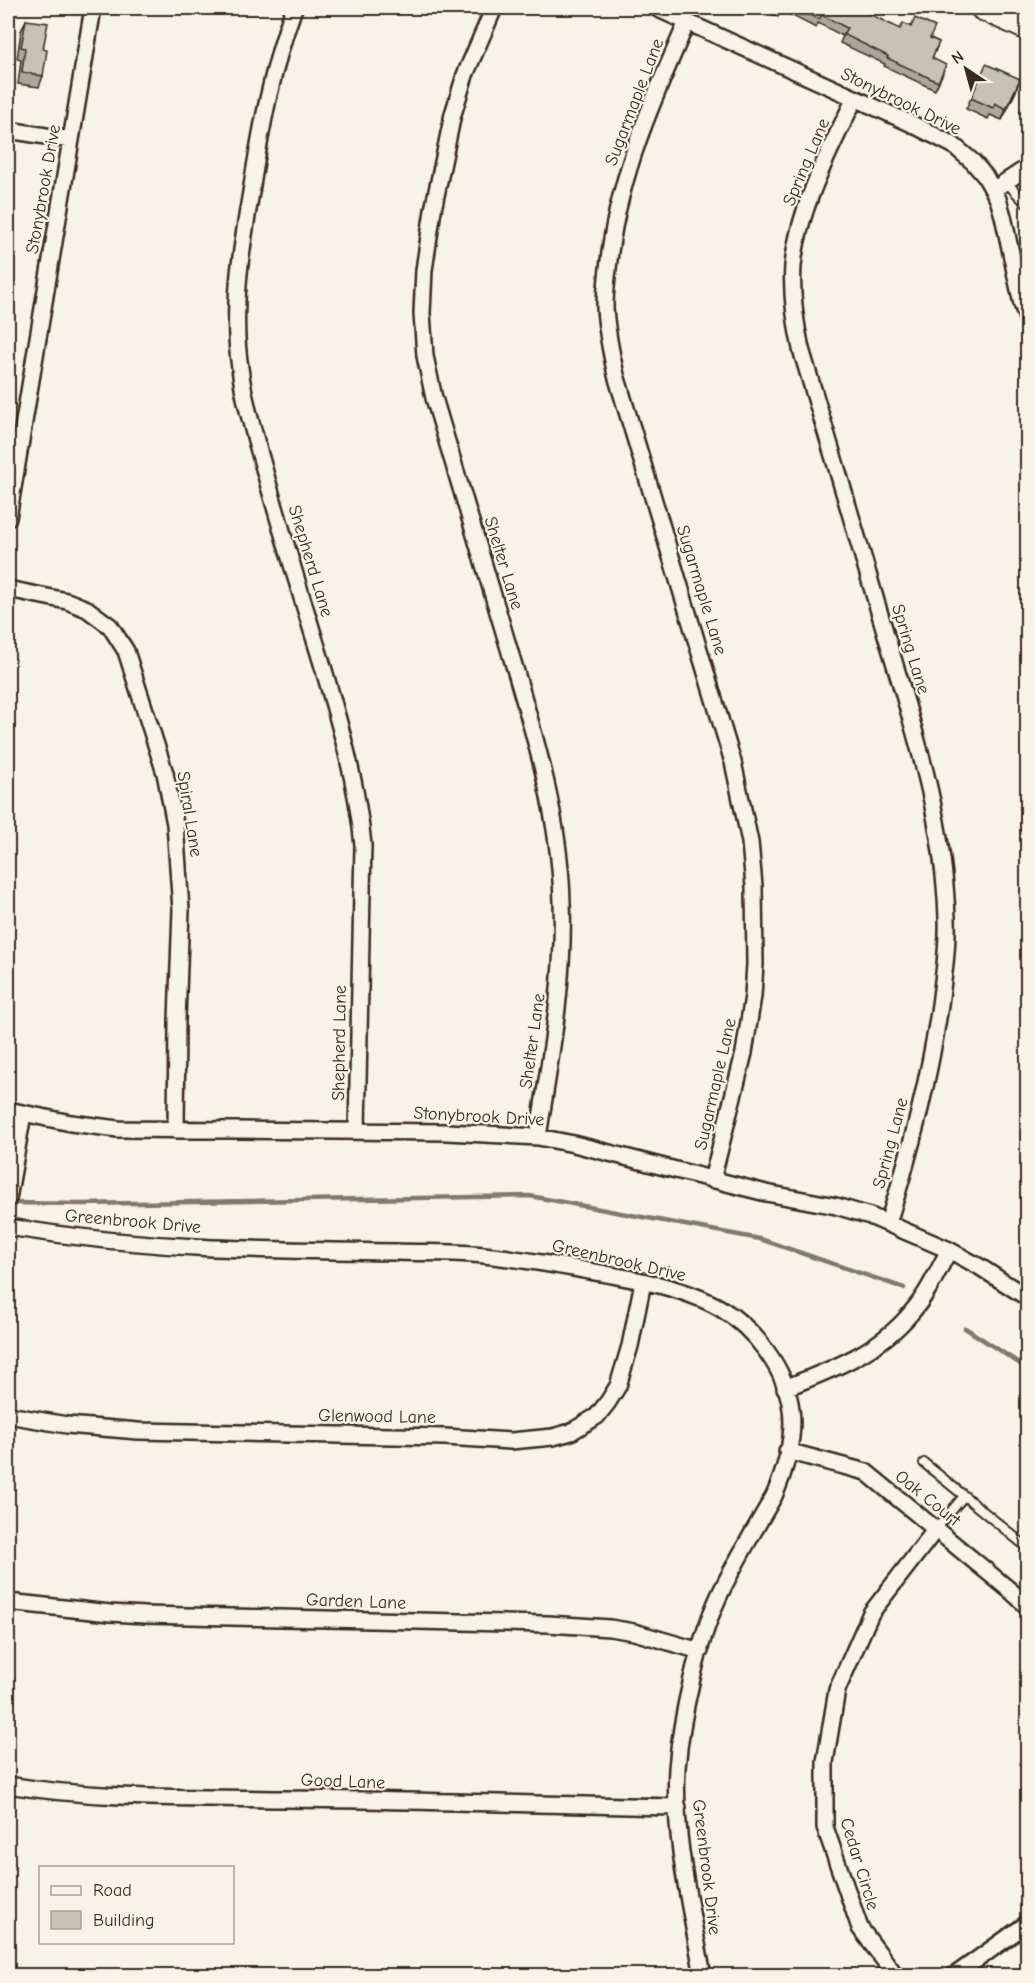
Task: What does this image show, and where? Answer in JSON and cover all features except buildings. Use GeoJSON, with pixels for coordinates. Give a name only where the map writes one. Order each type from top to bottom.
{"type":"FeatureCollection","features":[{"type":"Feature","properties":{"kind":"main road"},"geometry":{"type":"LineString","coordinates":[[983,8],[1028,28]]}},
{"type":"Feature","properties":{"kind":"street","name":"Stonybrook Drive"},"geometry":{"type":"LineString","coordinates":[[8,518],[93,8]]}},
{"type":"Feature","properties":{"kind":"street","name":"Shepherd Lane"},"geometry":{"type":"LineString","coordinates":[[294,8],[273,69],[262,124],[239,265],[236,299],[237,333],[246,401],[272,498],[336,710],[360,812],[363,845],[357,1130]]}},
{"type":"Feature","properties":{"kind":"street","name":"Shelter Lane"},"geometry":{"type":"LineString","coordinates":[[494,8],[465,75],[453,114],[431,220],[424,270],[422,313],[425,356],[434,398],[518,680],[555,828],[562,902],[562,944],[552,1043],[538,1137]]}},
{"type":"Feature","properties":{"kind":"street","name":"Stonybrook Drive"},"geometry":{"type":"LineString","coordinates":[[656,8],[953,145],[999,186],[1003,216],[1022,304],[1028,321]]}},
{"type":"Feature","properties":{"kind":"street","name":"Sugarmaple Lane"},"geometry":{"type":"LineString","coordinates":[[687,22],[645,117],[628,165],[613,231],[605,308],[616,375],[733,762],[750,842],[754,886],[753,996],[744,1053],[712,1180]]}},
{"type":"Feature","properties":{"kind":"street","name":"Spring Lane"},"geometry":{"type":"LineString","coordinates":[[855,98],[806,208],[799,231],[794,266],[793,302],[801,349],[923,761],[945,873],[947,919],[942,991],[934,1043],[921,1107],[888,1223]]}},
{"type":"Feature","properties":{"kind":"street"},"geometry":{"type":"LineString","coordinates":[[8,130],[71,140]]}},
{"type":"Feature","properties":{"kind":"street"},"geometry":{"type":"LineString","coordinates":[[999,186],[1028,167]]}},
{"type":"Feature","properties":{"kind":"street","name":"Spiral Lane"},"geometry":{"type":"LineString","coordinates":[[8,589],[67,601],[87,609],[110,626],[126,651],[165,773],[175,824],[182,910],[177,1020],[176,1130]]}},
{"type":"Feature","properties":{"kind":"street","name":"Stonybrook Drive"},"geometry":{"type":"LineString","coordinates":[[8,1110],[71,1123],[118,1129],[447,1131],[538,1137],[574,1144],[712,1180],[836,1206],[888,1223],[949,1250],[1028,1298]]}},
{"type":"Feature","properties":{"kind":"street"},"geometry":{"type":"LineString","coordinates":[[8,1199],[24,1114]]}},
{"type":"Feature","properties":{"kind":"street","name":"Greenbrook Drive"},"geometry":{"type":"LineString","coordinates":[[8,1227],[117,1241],[192,1246],[470,1254],[521,1259],[613,1275],[709,1302],[730,1316],[761,1345],[785,1388],[791,1409],[787,1451],[781,1479],[774,1496],[719,1596],[700,1652],[681,1737],[677,1769],[684,1869],[703,1976]]}},
{"type":"Feature","properties":{"kind":"street"},"geometry":{"type":"LineString","coordinates":[[785,1388],[854,1360],[886,1338],[911,1314],[933,1281],[949,1250]]}},
{"type":"Feature","properties":{"kind":"street","name":"Glenwood Lane"},"geometry":{"type":"LineString","coordinates":[[8,1415],[67,1425],[138,1431],[433,1437],[511,1441],[553,1437],[571,1432],[597,1416],[618,1386],[630,1346],[643,1282]]}},
{"type":"Feature","properties":{"kind":"street","name":"Oak Court"},"geometry":{"type":"LineString","coordinates":[[787,1451],[866,1472],[1028,1607]]}},
{"type":"Feature","properties":{"kind":"street","name":"Cedar Circle"},"geometry":{"type":"LineString","coordinates":[[896,1976],[860,1928],[825,1827],[825,1762],[837,1690],[871,1612],[936,1529]]}},
{"type":"Feature","properties":{"kind":"street","name":"Garden Lane"},"geometry":{"type":"LineString","coordinates":[[8,1602],[145,1615],[600,1627],[634,1632],[700,1652]]}},
{"type":"Feature","properties":{"kind":"street","name":"Good Lane"},"geometry":{"type":"LineString","coordinates":[[8,1785],[68,1793],[137,1798],[284,1798],[678,1807]]}},
{"type":"Feature","properties":{"kind":"street"},"geometry":{"type":"LineString","coordinates":[[954,1976],[1028,1923]]}},
{"type":"Feature","properties":{"kind":"lane"},"geometry":{"type":"LineString","coordinates":[[999,186],[1028,205]]}},
{"type":"Feature","properties":{"kind":"lane"},"geometry":{"type":"LineString","coordinates":[[924,1463],[1028,1548]]}},
{"type":"Feature","properties":{"kind":"lane"},"geometry":{"type":"LineString","coordinates":[[936,1529],[964,1496]]}},
{"type":"Feature","properties":{"kind":"waterway"},"geometry":{"type":"LineString","coordinates":[[10,1203],[82,1204],[530,1196],[760,1239],[904,1288]]}},
{"type":"Feature","properties":{"kind":"waterway"},"geometry":{"type":"LineString","coordinates":[[965,1328],[1028,1369]]}}]}
